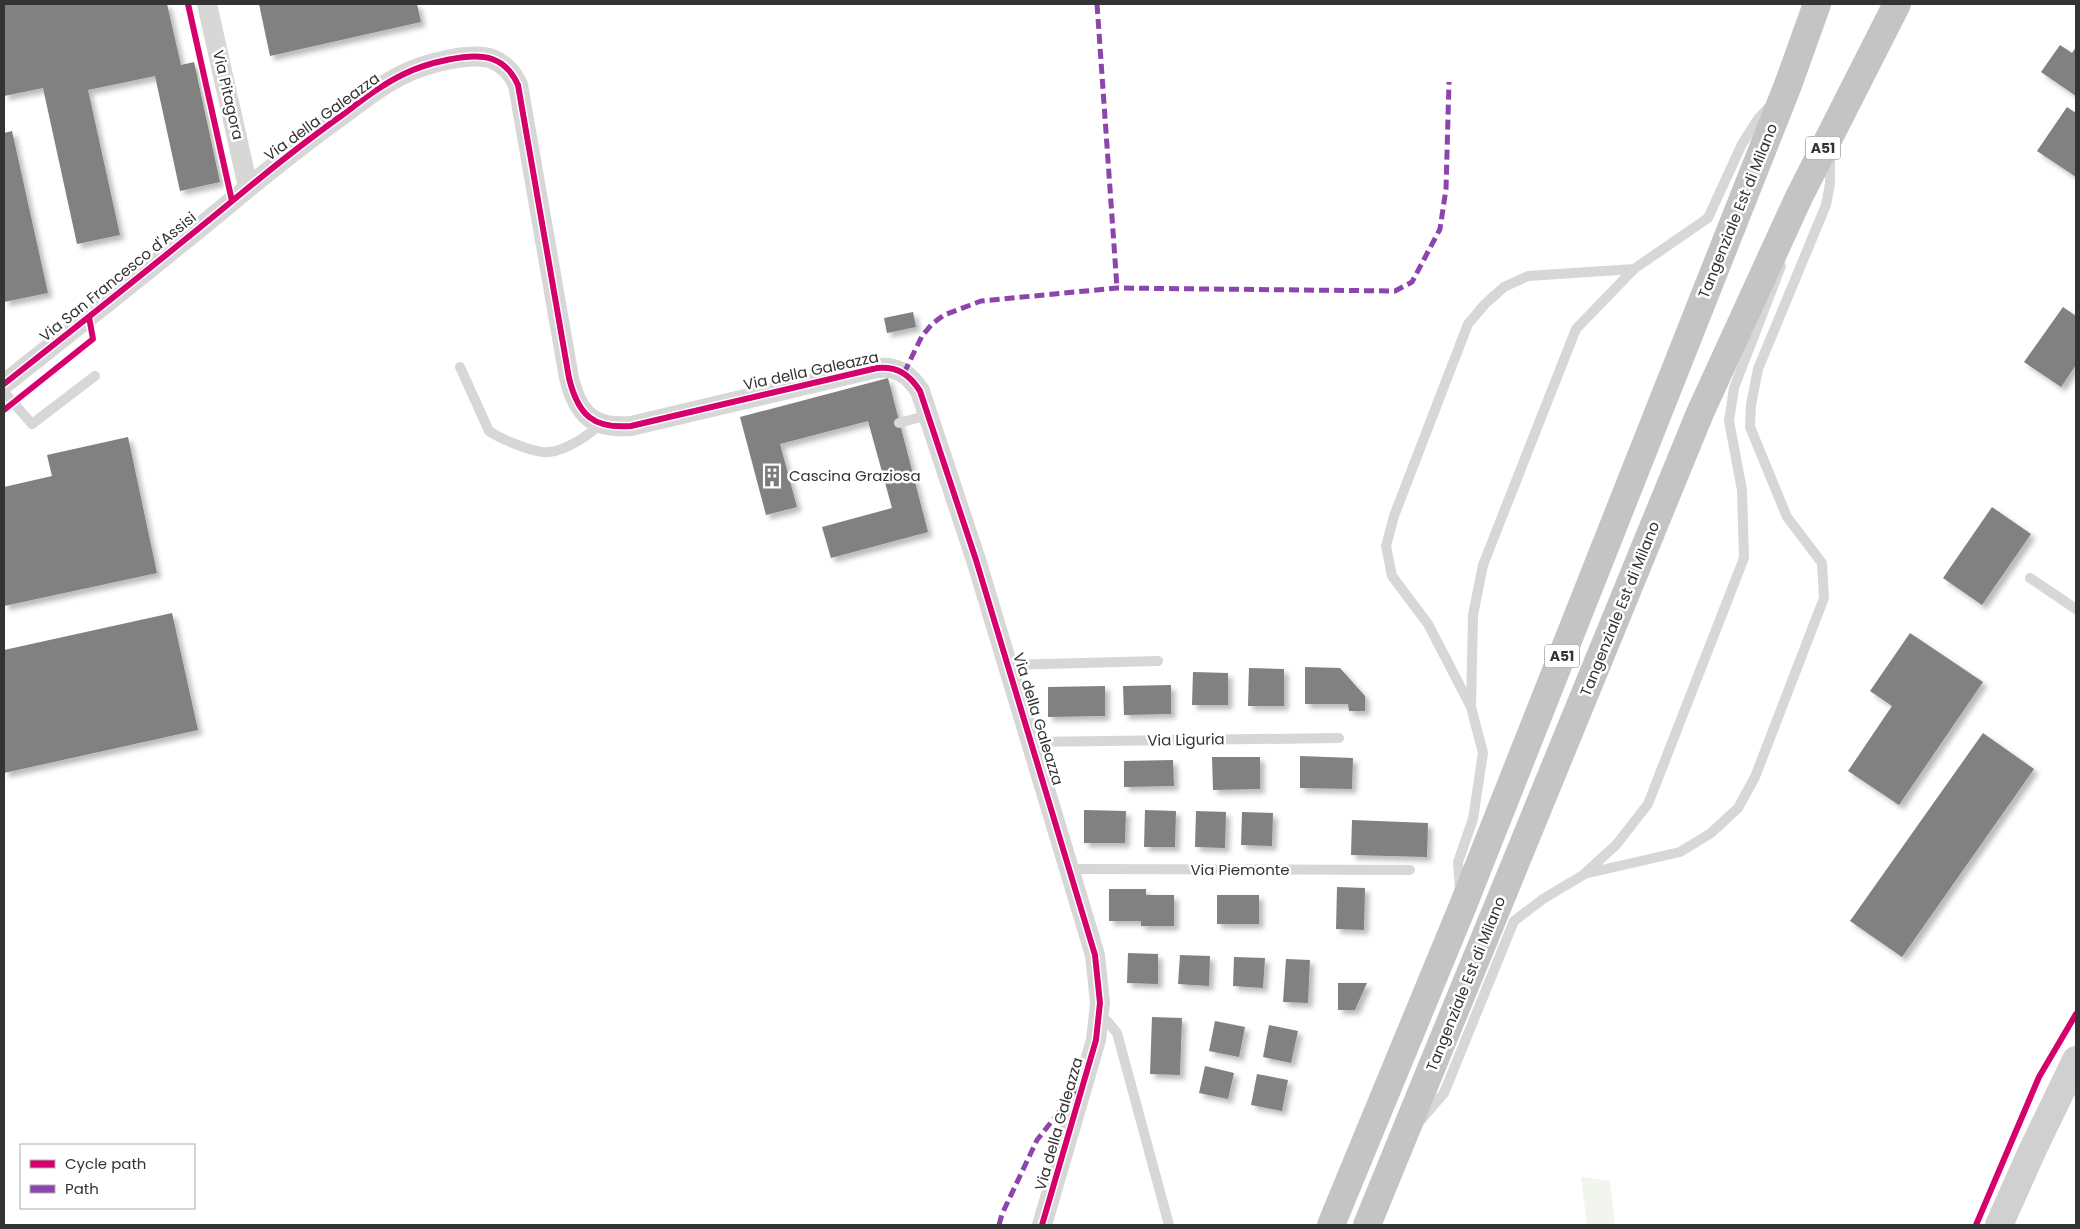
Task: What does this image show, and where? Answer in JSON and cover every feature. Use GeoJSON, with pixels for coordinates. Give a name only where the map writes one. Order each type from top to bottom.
{"type":"FeatureCollection","features":[{"type":"Feature","properties":{"kind":"highway","name":"Tangenziale Est di Milano"},"geometry":{"type":"LineString","coordinates":[[1367,1225],[1700,413],[1799,197],[1897,4]]}},
{"type":"Feature","properties":{"kind":"highway"},"geometry":{"type":"LineString","coordinates":[[1848,100],[1916,4]]}},
{"type":"Feature","properties":{"kind":"highway","name":"Tangenziale Est di Milano"},"geometry":{"type":"LineString","coordinates":[[1331,1225],[1462,908],[1819,7]]}},
{"type":"Feature","properties":{"kind":"main road"},"geometry":{"type":"LineString","coordinates":[[2000,1225],[2033,1149],[2076,1060]]}},
{"type":"Feature","properties":{"kind":"street","name":"Via Pitagora"},"geometry":{"type":"LineString","coordinates":[[207,4],[248,187]]}},
{"type":"Feature","properties":{"kind":"street","name":"Via della Galeazza"},"geometry":{"type":"LineString","coordinates":[[248,187],[328,125],[380,87],[402,74],[455,59],[482,57],[498,62],[511,73],[520,91],[571,386],[582,410],[601,424],[610,427],[631,426],[883,367],[900,370],[913,381],[920,391],[1008,665],[1096,955],[1100,995],[1098,1020],[1089,1068],[1042,1225]]}},
{"type":"Feature","properties":{"kind":"street","name":"Via San Francesco d'Assisi"},"geometry":{"type":"LineString","coordinates":[[4,384],[248,187]]}},
{"type":"Feature","properties":{"kind":"lane"},"geometry":{"type":"LineString","coordinates":[[1471,707],[1473,615],[1483,565],[1576,328],[1634,269],[1708,218],[1742,144],[1758,119],[1788,87]]}},
{"type":"Feature","properties":{"kind":"lane"},"geometry":{"type":"LineString","coordinates":[[1583,875],[1680,852],[1711,833],[1738,808],[1755,777],[1824,598],[1822,562],[1787,517],[1750,427],[1751,405],[1758,369],[1826,206],[1830,184],[1829,138]]}},
{"type":"Feature","properties":{"kind":"lane"},"geometry":{"type":"LineString","coordinates":[[1400,1144],[1444,1093],[1514,922],[1543,899],[1583,875],[1616,845],[1648,804],[1744,558],[1742,490],[1728,421],[1734,388],[1778,274],[1799,197]]}},
{"type":"Feature","properties":{"kind":"lane"},"geometry":{"type":"LineString","coordinates":[[1462,908],[1458,862],[1473,819],[1483,753],[1471,707],[1428,624],[1392,576],[1386,546],[1394,516],[1468,324],[1485,304],[1504,287],[1528,276],[1634,269]]}},
{"type":"Feature","properties":{"kind":"lane"},"geometry":{"type":"LineString","coordinates":[[460,367],[489,431],[498,437],[538,451],[549,452],[589,434],[601,424]]}},
{"type":"Feature","properties":{"kind":"lane"},"geometry":{"type":"LineString","coordinates":[[4,392],[32,424],[95,376]]}},
{"type":"Feature","properties":{"kind":"lane"},"geometry":{"type":"LineString","coordinates":[[900,423],[928,415]]}},
{"type":"Feature","properties":{"kind":"lane"},"geometry":{"type":"LineString","coordinates":[[2030,578],[2076,609]]}},
{"type":"Feature","properties":{"kind":"lane"},"geometry":{"type":"LineString","coordinates":[[1008,665],[1158,661]]}},
{"type":"Feature","properties":{"kind":"lane","name":"Via Liguria"},"geometry":{"type":"LineString","coordinates":[[1032,742],[1339,738]]}},
{"type":"Feature","properties":{"kind":"lane","name":"Via Piemonte"},"geometry":{"type":"LineString","coordinates":[[1070,869],[1410,870]]}},
{"type":"Feature","properties":{"kind":"lane"},"geometry":{"type":"LineString","coordinates":[[1098,1020],[1107,1021],[1117,1033],[1169,1225]]}},
{"type":"Feature","properties":{"kind":"shaded area"},"geometry":{"type":"Polygon","coordinates":[[[1581,1177],[1610,1181],[1615,1225],[1587,1225],[1581,1177]]]}},
{"type":"Feature","properties":{"kind":"building"},"geometry":{"type":"Polygon","coordinates":[[[4,4],[167,4],[181,65],[194,62],[220,182],[180,191],[155,76],[88,90],[120,235],[77,244],[43,88],[4,96],[4,4]]]}},
{"type":"Feature","properties":{"kind":"building"},"geometry":{"type":"Polygon","coordinates":[[[259,4],[417,4],[421,22],[270,56],[259,4]]]}},
{"type":"Feature","properties":{"kind":"building"},"geometry":{"type":"Polygon","coordinates":[[[2060,45],[2072,53],[2076,47],[2076,96],[2041,72],[2060,45]]]}},
{"type":"Feature","properties":{"kind":"building"},"geometry":{"type":"Polygon","coordinates":[[[2067,107],[2076,113],[2076,177],[2037,151],[2067,107]]]}},
{"type":"Feature","properties":{"kind":"building"},"geometry":{"type":"Polygon","coordinates":[[[12,131],[48,293],[4,302],[4,133],[12,131]]]}},
{"type":"Feature","properties":{"kind":"building"},"geometry":{"type":"Polygon","coordinates":[[[2063,307],[2076,316],[2076,365],[2061,387],[2024,362],[2063,307]]]}},
{"type":"Feature","properties":{"kind":"building"},"geometry":{"type":"Polygon","coordinates":[[[913,312],[916,327],[887,333],[884,318],[913,312]]]}},
{"type":"Feature","properties":{"kind":"building","name":"Cascina Graziosa"},"geometry":{"type":"Polygon","coordinates":[[[888,378],[928,532],[831,558],[822,527],[892,508],[868,421],[780,444],[797,507],[766,515],[740,417],[888,378]]]}},
{"type":"Feature","properties":{"kind":"building"},"geometry":{"type":"Polygon","coordinates":[[[128,437],[157,573],[4,606],[4,487],[52,476],[47,455],[128,437]]]}},
{"type":"Feature","properties":{"kind":"building"},"geometry":{"type":"Polygon","coordinates":[[[1992,507],[2031,534],[1982,605],[1943,578],[1992,507]]]}},
{"type":"Feature","properties":{"kind":"building"},"geometry":{"type":"Polygon","coordinates":[[[172,613],[198,730],[4,773],[4,650],[172,613]]]}},
{"type":"Feature","properties":{"kind":"building"},"geometry":{"type":"Polygon","coordinates":[[[1910,633],[1983,682],[1899,805],[1848,771],[1892,706],[1870,691],[1910,633]]]}},
{"type":"Feature","properties":{"kind":"building"},"geometry":{"type":"Polygon","coordinates":[[[1305,667],[1340,668],[1365,696],[1365,711],[1349,711],[1348,704],[1305,704],[1305,667]]]}},
{"type":"Feature","properties":{"kind":"building"},"geometry":{"type":"Polygon","coordinates":[[[1249,668],[1284,669],[1284,706],[1248,706],[1249,668]]]}},
{"type":"Feature","properties":{"kind":"building"},"geometry":{"type":"Polygon","coordinates":[[[1193,672],[1228,673],[1228,705],[1192,705],[1193,672]]]}},
{"type":"Feature","properties":{"kind":"building"},"geometry":{"type":"Polygon","coordinates":[[[1171,685],[1171,714],[1124,715],[1123,686],[1171,685]]]}},
{"type":"Feature","properties":{"kind":"building"},"geometry":{"type":"Polygon","coordinates":[[[1105,686],[1105,716],[1048,717],[1048,687],[1105,686]]]}},
{"type":"Feature","properties":{"kind":"building"},"geometry":{"type":"Polygon","coordinates":[[[1983,733],[2034,769],[1902,957],[1850,921],[1983,733]]]}},
{"type":"Feature","properties":{"kind":"building"},"geometry":{"type":"Polygon","coordinates":[[[1300,756],[1353,758],[1352,789],[1300,788],[1300,756]]]}},
{"type":"Feature","properties":{"kind":"building"},"geometry":{"type":"Polygon","coordinates":[[[1212,757],[1260,757],[1260,789],[1213,790],[1212,757]]]}},
{"type":"Feature","properties":{"kind":"building"},"geometry":{"type":"Polygon","coordinates":[[[1173,760],[1174,786],[1124,787],[1124,761],[1173,760]]]}},
{"type":"Feature","properties":{"kind":"building"},"geometry":{"type":"Polygon","coordinates":[[[1084,810],[1126,811],[1125,843],[1084,843],[1084,810]]]}},
{"type":"Feature","properties":{"kind":"building"},"geometry":{"type":"Polygon","coordinates":[[[1145,810],[1176,811],[1175,847],[1144,847],[1145,810]]]}},
{"type":"Feature","properties":{"kind":"building"},"geometry":{"type":"Polygon","coordinates":[[[1196,811],[1226,812],[1225,848],[1195,847],[1196,811]]]}},
{"type":"Feature","properties":{"kind":"building"},"geometry":{"type":"Polygon","coordinates":[[[1242,812],[1273,813],[1272,846],[1241,845],[1242,812]]]}},
{"type":"Feature","properties":{"kind":"building"},"geometry":{"type":"Polygon","coordinates":[[[1352,820],[1428,823],[1427,857],[1351,855],[1352,820]]]}},
{"type":"Feature","properties":{"kind":"building"},"geometry":{"type":"Polygon","coordinates":[[[1337,887],[1365,888],[1364,930],[1336,929],[1337,887]]]}},
{"type":"Feature","properties":{"kind":"building"},"geometry":{"type":"Polygon","coordinates":[[[1109,889],[1146,889],[1146,895],[1174,895],[1174,926],[1141,926],[1141,921],[1109,921],[1109,889]]]}},
{"type":"Feature","properties":{"kind":"building"},"geometry":{"type":"Polygon","coordinates":[[[1217,895],[1259,895],[1259,924],[1217,924],[1217,895]]]}},
{"type":"Feature","properties":{"kind":"building"},"geometry":{"type":"Polygon","coordinates":[[[1128,953],[1158,954],[1158,984],[1127,983],[1128,953]]]}},
{"type":"Feature","properties":{"kind":"building"},"geometry":{"type":"Polygon","coordinates":[[[1180,955],[1210,956],[1209,986],[1178,984],[1180,955]]]}},
{"type":"Feature","properties":{"kind":"building"},"geometry":{"type":"Polygon","coordinates":[[[1234,957],[1265,958],[1263,988],[1233,986],[1234,957]]]}},
{"type":"Feature","properties":{"kind":"building"},"geometry":{"type":"Polygon","coordinates":[[[1286,959],[1310,960],[1308,1003],[1283,1002],[1286,959]]]}},
{"type":"Feature","properties":{"kind":"building"},"geometry":{"type":"Polygon","coordinates":[[[1338,983],[1367,983],[1355,1010],[1338,1010],[1338,983]]]}},
{"type":"Feature","properties":{"kind":"building"},"geometry":{"type":"Polygon","coordinates":[[[1152,1017],[1182,1018],[1180,1075],[1150,1074],[1152,1017]]]}},
{"type":"Feature","properties":{"kind":"building"},"geometry":{"type":"Polygon","coordinates":[[[1215,1021],[1245,1027],[1239,1057],[1209,1051],[1215,1021]]]}},
{"type":"Feature","properties":{"kind":"building"},"geometry":{"type":"Polygon","coordinates":[[[1269,1025],[1298,1031],[1291,1063],[1263,1057],[1269,1025]]]}},
{"type":"Feature","properties":{"kind":"building"},"geometry":{"type":"Polygon","coordinates":[[[1205,1066],[1234,1073],[1228,1099],[1199,1093],[1205,1066]]]}},
{"type":"Feature","properties":{"kind":"building"},"geometry":{"type":"Polygon","coordinates":[[[1257,1074],[1288,1080],[1282,1111],[1251,1105],[1257,1074]]]}},
{"type":"Feature","properties":{"kind":"marked path"},"geometry":{"type":"LineString","coordinates":[[1097,4],[1117,288]]}},
{"type":"Feature","properties":{"kind":"marked path"},"geometry":{"type":"LineString","coordinates":[[904,373],[922,336],[932,324],[944,315],[981,301],[1117,288],[1395,291],[1412,282],[1440,229],[1446,189],[1449,82]]}},
{"type":"Feature","properties":{"kind":"marked path"},"geometry":{"type":"LineString","coordinates":[[999,1225],[1002,1214],[1037,1140],[1079,1087]]}},
{"type":"Feature","properties":{"kind":"cycle path"},"geometry":{"type":"LineString","coordinates":[[188,4],[232,201]]}},
{"type":"Feature","properties":{"kind":"cycle path"},"geometry":{"type":"LineString","coordinates":[[4,384],[285,158],[371,94],[413,70],[448,60],[472,57],[483,57],[500,63],[511,73],[518,85],[569,378],[577,402],[589,417],[607,425],[631,426],[877,368],[891,368],[907,376],[920,391],[976,560],[1095,955],[1100,1003],[1096,1040],[1042,1225]]}},
{"type":"Feature","properties":{"kind":"cycle path"},"geometry":{"type":"LineString","coordinates":[[4,410],[93,339],[89,317]]}},
{"type":"Feature","properties":{"kind":"cycle path"},"geometry":{"type":"LineString","coordinates":[[1976,1225],[2039,1077],[2076,1014]]}},
{"type":"Feature","properties":{"kind":"place","name":"Cascina Graziosa"},"geometry":{"type":"Point","coordinates":[772,476]}}]}
